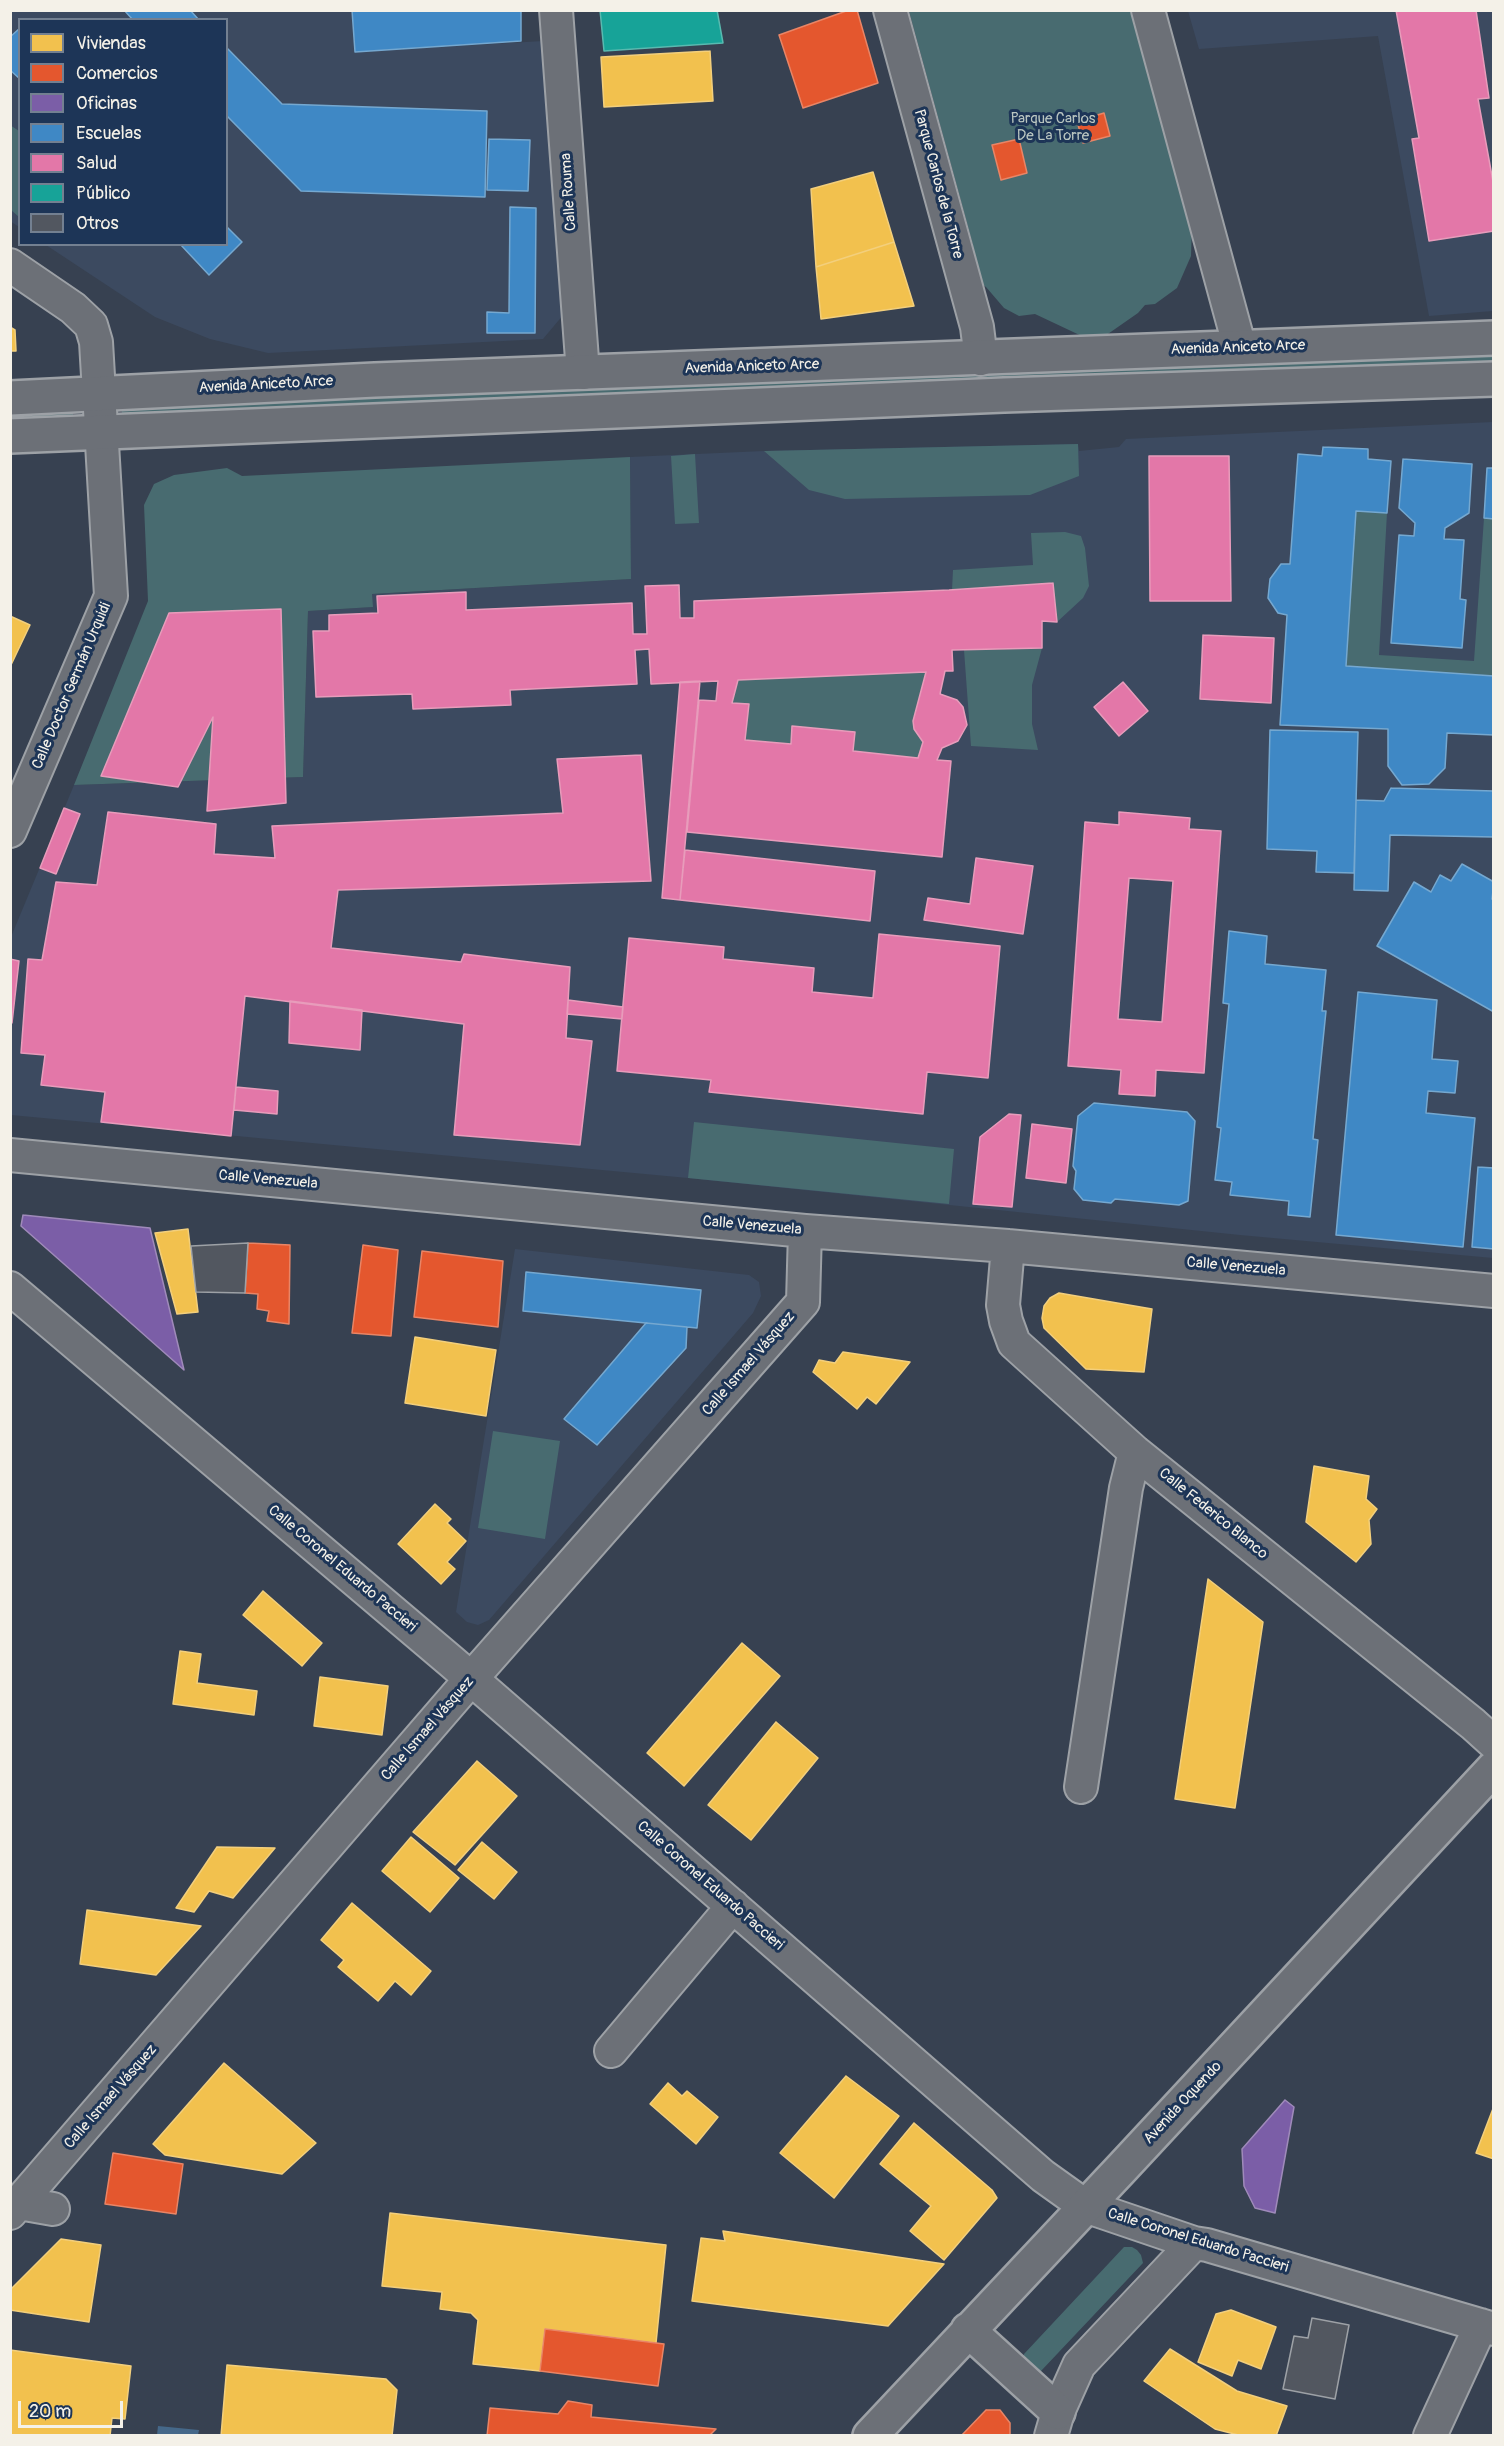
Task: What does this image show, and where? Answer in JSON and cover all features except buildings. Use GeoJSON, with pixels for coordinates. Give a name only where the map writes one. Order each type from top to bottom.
{"type":"FeatureCollection","features":[{"type":"Feature","properties":{"kind":"main road","name":"Avenida Aniceto Arce"},"geometry":{"type":"LineString","coordinates":[[10,398],[582,373],[1494,338]]}},
{"type":"Feature","properties":{"kind":"main road"},"geometry":{"type":"LineString","coordinates":[[10,436],[1004,395],[1494,379]]}},
{"type":"Feature","properties":{"kind":"main road","name":"Avenida Oquendo"},"geometry":{"type":"LineString","coordinates":[[870,2436],[1494,1768]]}},
{"type":"Feature","properties":{"kind":"main road"},"geometry":{"type":"LineString","coordinates":[[968,2330],[1055,2424]]}},
{"type":"Feature","properties":{"kind":"street","name":"Calle Rouma"},"geometry":{"type":"LineString","coordinates":[[556,10],[582,373]]}},
{"type":"Feature","properties":{"kind":"street","name":"Parque Carlos de la Torre"},"geometry":{"type":"LineString","coordinates":[[890,10],[977,327],[981,359]]}},
{"type":"Feature","properties":{"kind":"street"},"geometry":{"type":"LineString","coordinates":[[1148,10],[1240,348]]}},
{"type":"Feature","properties":{"kind":"street","name":"Calle Doctor Germán Urquidi"},"geometry":{"type":"LineString","coordinates":[[10,265],[73,308],[91,325],[96,342],[111,596],[10,831]]}},
{"type":"Feature","properties":{"kind":"street","name":"Calle Venezuela"},"geometry":{"type":"LineString","coordinates":[[10,1155],[805,1231],[1008,1246],[1494,1291]]}},
{"type":"Feature","properties":{"kind":"street","name":"Calle Ismael Vásquez"},"geometry":{"type":"LineString","coordinates":[[15,2208],[470,1680],[803,1302],[805,1231]]}},
{"type":"Feature","properties":{"kind":"street","name":"Calle Federico Blanco"},"geometry":{"type":"LineString","coordinates":[[1008,1246],[1004,1305],[1006,1321],[1014,1344],[1135,1452],[1494,1743]]}},
{"type":"Feature","properties":{"kind":"street","name":"Calle Coronel Eduardo Paccieri"},"geometry":{"type":"LineString","coordinates":[[10,1288],[733,1906],[1043,2176],[1084,2206],[1194,2243],[1487,2327]]}},
{"type":"Feature","properties":{"kind":"street"},"geometry":{"type":"LineString","coordinates":[[1081,1787],[1126,1488],[1135,1452]]}},
{"type":"Feature","properties":{"kind":"street"},"geometry":{"type":"LineString","coordinates":[[611,2051],[733,1906]]}},
{"type":"Feature","properties":{"kind":"street"},"geometry":{"type":"LineString","coordinates":[[15,2208],[53,2209]]}},
{"type":"Feature","properties":{"kind":"street"},"geometry":{"type":"LineString","coordinates":[[1055,2424],[1079,2365],[1194,2243]]}},
{"type":"Feature","properties":{"kind":"street"},"geometry":{"type":"LineString","coordinates":[[1430,2436],[1487,2327]]}},
{"type":"Feature","properties":{"kind":"shaded area"},"geometry":{"type":"Polygon","coordinates":[[[10,11],[352,11],[355,52],[543,41],[564,314],[543,339],[268,353],[210,339],[155,317],[48,246],[228,246],[228,18],[18,18],[18,226],[10,221],[10,11]]]}},
{"type":"Feature","properties":{"kind":"shaded area"},"geometry":{"type":"Polygon","coordinates":[[[1188,11],[1493,11],[1493,311],[1429,316],[1378,36],[1199,49],[1188,11]]]}},
{"type":"Feature","properties":{"kind":"shaded area"},"geometry":{"type":"Polygon","coordinates":[[[1493,422],[1493,1258],[1240,1235],[688,1178],[11,1115],[11,937],[74,785],[303,777],[308,611],[372,607],[372,594],[631,579],[630,457],[764,451],[1078,444],[1079,451],[1119,447],[1126,439],[1493,422]]]}},
{"type":"Feature","properties":{"kind":"shaded area"},"geometry":{"type":"Polygon","coordinates":[[[515,1249],[749,1275],[759,1282],[761,1296],[753,1313],[489,1620],[478,1625],[467,1622],[456,1612],[515,1249]]]}},
{"type":"Feature","properties":{"kind":"shaded area"},"geometry":{"type":"Polygon","coordinates":[[[158,2426],[199,2430],[198,2435],[157,2435],[158,2426]]]}},
{"type":"Feature","properties":{"kind":"green space","name":"Parque Carlos De La Torre"},"geometry":{"type":"Polygon","coordinates":[[[909,11],[1134,11],[1192,226],[1191,256],[1177,288],[1155,304],[1145,305],[1138,313],[1105,336],[1088,339],[1035,314],[1019,316],[1004,308],[986,287],[976,280],[969,254],[973,245],[909,11]]]}},
{"type":"Feature","properties":{"kind":"green space"},"geometry":{"type":"Polygon","coordinates":[[[10,125],[18,130],[18,216],[11,210],[10,125]]]}},
{"type":"Feature","properties":{"kind":"green space"},"geometry":{"type":"Polygon","coordinates":[[[1494,354],[1493,364],[122,414],[121,404],[1494,354]]]}},
{"type":"Feature","properties":{"kind":"green space"},"geometry":{"type":"Polygon","coordinates":[[[73,410],[73,420],[11,423],[10,413],[73,410]]]}},
{"type":"Feature","properties":{"kind":"green space"},"geometry":{"type":"Polygon","coordinates":[[[1078,444],[1079,476],[1030,495],[845,499],[809,490],[764,451],[1078,444]]]}},
{"type":"Feature","properties":{"kind":"green space"},"geometry":{"type":"Polygon","coordinates":[[[695,454],[699,523],[675,524],[671,456],[695,454]]]}},
{"type":"Feature","properties":{"kind":"green space"},"geometry":{"type":"Polygon","coordinates":[[[630,457],[631,579],[372,594],[373,607],[308,611],[303,777],[74,785],[148,601],[144,505],[154,484],[174,475],[227,468],[242,476],[630,457]]]}},
{"type":"Feature","properties":{"kind":"green space"},"geometry":{"type":"Polygon","coordinates":[[[1356,511],[1387,513],[1379,655],[1474,661],[1484,518],[1493,519],[1493,676],[1346,666],[1356,511]]]}},
{"type":"Feature","properties":{"kind":"green space"},"geometry":{"type":"Polygon","coordinates":[[[1065,532],[1081,536],[1085,548],[1089,586],[1083,598],[1057,622],[1052,583],[952,590],[953,570],[1033,565],[1031,533],[1065,532]]]}},
{"type":"Feature","properties":{"kind":"green space"},"geometry":{"type":"Polygon","coordinates":[[[1042,648],[1032,685],[1032,724],[1038,750],[971,746],[964,650],[1042,648]]]}},
{"type":"Feature","properties":{"kind":"green space"},"geometry":{"type":"Polygon","coordinates":[[[926,672],[913,721],[914,729],[923,742],[918,758],[853,751],[855,732],[793,726],[791,744],[745,740],[749,705],[732,703],[738,680],[926,672]]]}},
{"type":"Feature","properties":{"kind":"green space"},"geometry":{"type":"Polygon","coordinates":[[[694,1122],[954,1149],[949,1204],[688,1178],[694,1122]]]}},
{"type":"Feature","properties":{"kind":"green space"},"geometry":{"type":"Polygon","coordinates":[[[493,1431],[560,1441],[545,1539],[478,1528],[493,1431]]]}},
{"type":"Feature","properties":{"kind":"green space"},"geometry":{"type":"Polygon","coordinates":[[[1124,2247],[1137,2250],[1143,2263],[1041,2371],[1034,2372],[1024,2363],[1024,2354],[1124,2247]]]}}]}
